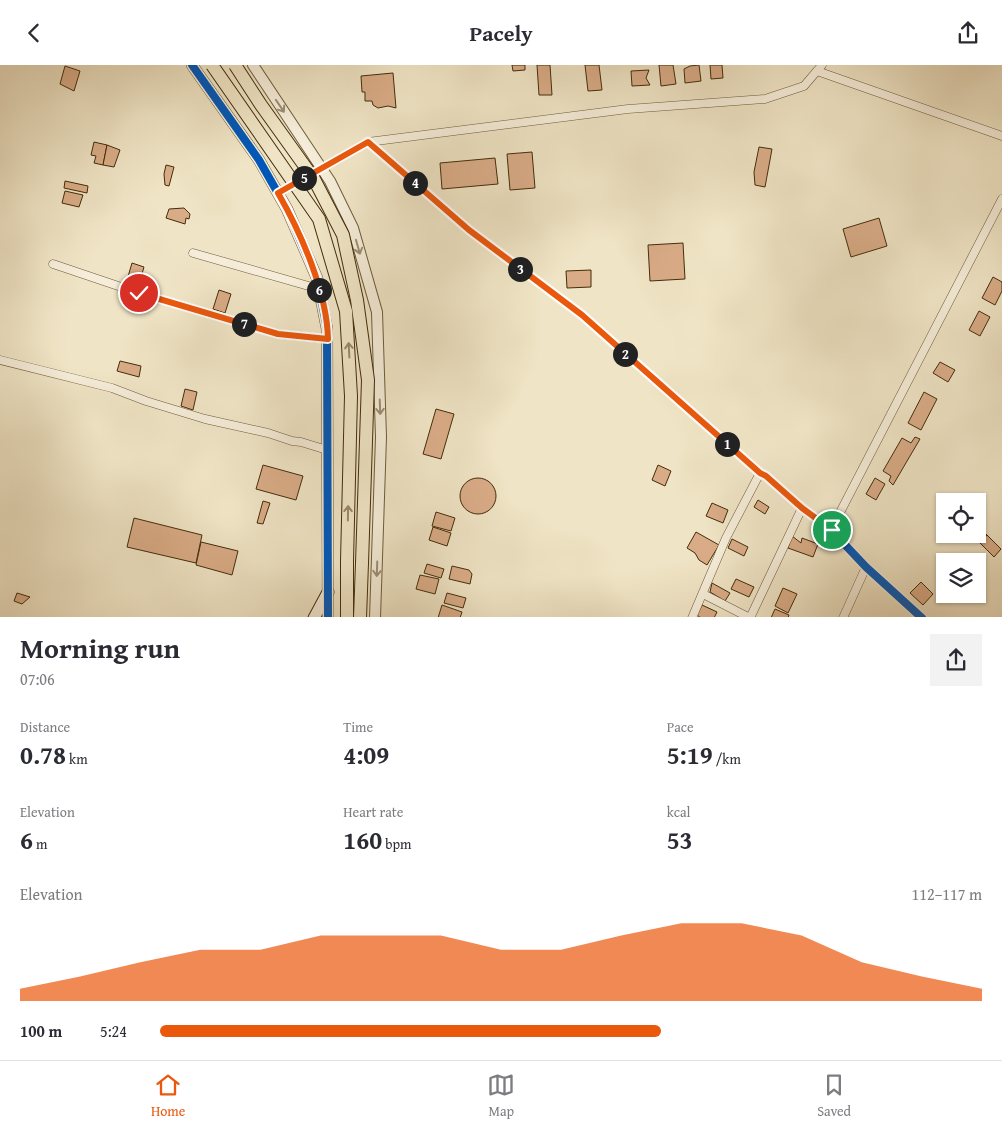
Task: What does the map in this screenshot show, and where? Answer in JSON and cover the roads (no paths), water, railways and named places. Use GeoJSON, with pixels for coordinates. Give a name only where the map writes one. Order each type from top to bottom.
{"type":"FeatureCollection","features":[{"type":"Feature","properties":{"kind":"highway"},"geometry":{"type":"LineString","coordinates":[[212,65],[319,219],[346,311],[351,396],[347,617]]}},
{"type":"Feature","properties":{"kind":"highway"},"geometry":{"type":"LineString","coordinates":[[234,65],[314,179],[343,235],[357,300],[368,380],[360,617]]}},
{"type":"Feature","properties":{"kind":"main road"},"geometry":{"type":"LineString","coordinates":[[314,617],[328,593]]}},
{"type":"Feature","properties":{"kind":"street"},"geometry":{"type":"LineString","coordinates":[[192,65],[258,159],[278,193],[291,217],[317,278],[328,339],[328,617]]}},
{"type":"Feature","properties":{"kind":"street"},"geometry":{"type":"LineString","coordinates":[[253,65],[330,181],[353,228],[377,313],[381,437],[375,617]]}},
{"type":"Feature","properties":{"kind":"street"},"geometry":{"type":"LineString","coordinates":[[278,193],[368,142],[628,109],[765,99],[804,86],[819,68],[1002,136]]}},
{"type":"Feature","properties":{"kind":"street"},"geometry":{"type":"LineString","coordinates":[[368,142],[469,230],[582,315],[760,473],[832,530],[866,567],[922,617]]}},
{"type":"Feature","properties":{"kind":"street"},"geometry":{"type":"LineString","coordinates":[[832,530],[1002,199]]}},
{"type":"Feature","properties":{"kind":"street"},"geometry":{"type":"LineString","coordinates":[[193,253],[312,287],[318,286],[319,288]]}},
{"type":"Feature","properties":{"kind":"street"},"geometry":{"type":"LineString","coordinates":[[53,264],[139,293],[278,334],[328,339]]}},
{"type":"Feature","properties":{"kind":"street"},"geometry":{"type":"LineString","coordinates":[[0,359],[112,388],[146,401],[205,419],[268,433],[328,450]]}},
{"type":"Feature","properties":{"kind":"street"},"geometry":{"type":"LineString","coordinates":[[692,617],[726,538],[760,473]]}},
{"type":"Feature","properties":{"kind":"street"},"geometry":{"type":"LineString","coordinates":[[703,594],[750,617],[802,508]]}},
{"type":"Feature","properties":{"kind":"street"},"geometry":{"type":"LineString","coordinates":[[843,617],[866,567]]}}]}
